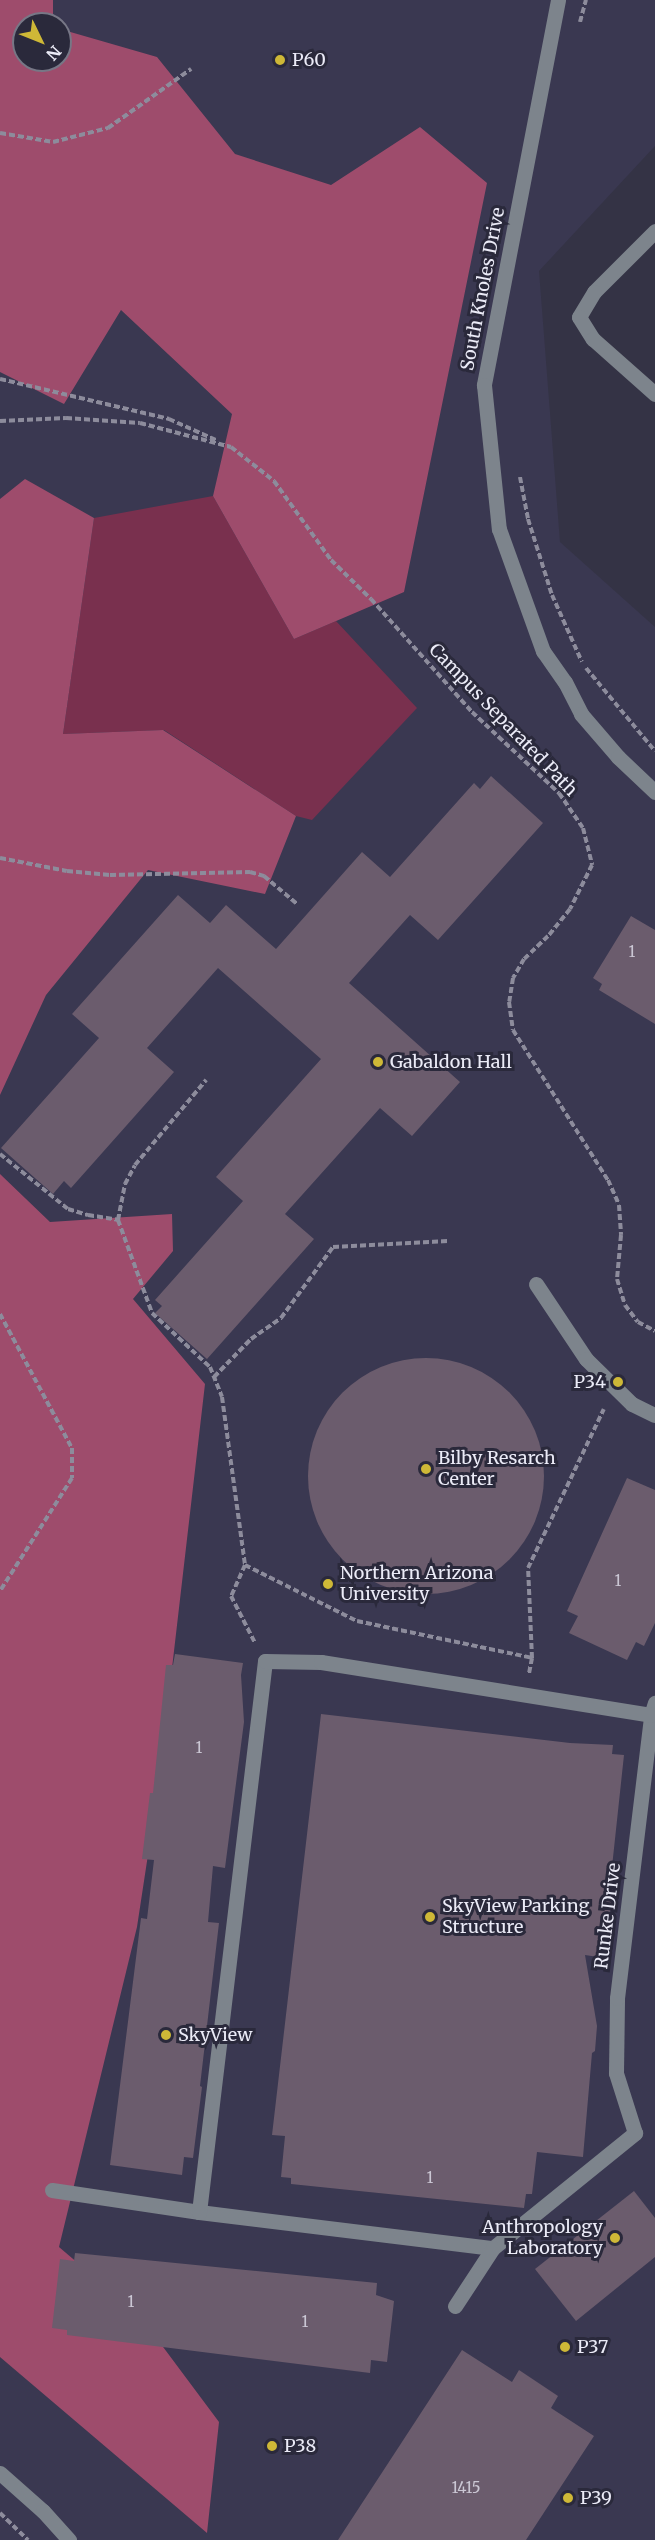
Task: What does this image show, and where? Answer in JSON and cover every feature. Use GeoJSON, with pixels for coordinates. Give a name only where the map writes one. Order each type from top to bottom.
{"type":"FeatureCollection","features":[{"type":"Feature","properties":{"kind":"street","name":"South Knoles Drive"},"geometry":{"type":"LineString","coordinates":[[558,0],[484,385],[499,529],[543,651],[565,682],[580,714],[618,757],[655,792]]}},
{"type":"Feature","properties":{"kind":"street"},"geometry":{"type":"LineString","coordinates":[[655,231],[594,292],[579,317],[593,339],[655,394]]}},
{"type":"Feature","properties":{"kind":"street"},"geometry":{"type":"LineString","coordinates":[[536,1284],[586,1359],[632,1404],[655,1415]]}},
{"type":"Feature","properties":{"kind":"street"},"geometry":{"type":"LineString","coordinates":[[199,2212],[265,1661],[321,1662],[525,1695],[653,1709]]}},
{"type":"Feature","properties":{"kind":"street","name":"Runke Drive"},"geometry":{"type":"LineString","coordinates":[[493,2248],[635,2133],[616,2073],[617,1998],[653,1709]]}},
{"type":"Feature","properties":{"kind":"street"},"geometry":{"type":"LineString","coordinates":[[52,2190],[199,2212],[493,2248],[455,2306]]}},
{"type":"Feature","properties":{"kind":"street"},"geometry":{"type":"LineString","coordinates":[[0,2473],[43,2511],[69,2540]]}},
{"type":"Feature","properties":{"kind":"path"},"geometry":{"type":"LineString","coordinates":[[578,33],[585,0]]}},
{"type":"Feature","properties":{"kind":"path"},"geometry":{"type":"LineString","coordinates":[[0,133],[53,142],[108,128],[191,69]]}},
{"type":"Feature","properties":{"kind":"path","name":"Campus Separated Path"},"geometry":{"type":"LineString","coordinates":[[0,379],[169,419],[231,447],[274,480],[331,560],[371,599],[472,712],[559,794],[583,828],[592,865],[570,909],[548,936],[524,959],[513,978],[509,1002],[513,1030],[608,1180],[619,1205],[621,1235],[617,1279],[625,1305],[638,1322],[655,1331]]}},
{"type":"Feature","properties":{"kind":"path","name":"Campus Separated Path"},"geometry":{"type":"LineString","coordinates":[[0,421],[66,418],[140,423],[231,447]]}},
{"type":"Feature","properties":{"kind":"path"},"geometry":{"type":"LineString","coordinates":[[519,475],[528,519],[552,595],[583,664],[655,751]]}},
{"type":"Feature","properties":{"kind":"path"},"geometry":{"type":"LineString","coordinates":[[0,858],[67,871],[110,875],[250,872],[264,876],[297,904]]}},
{"type":"Feature","properties":{"kind":"path"},"geometry":{"type":"LineString","coordinates":[[206,1080],[135,1165],[125,1184],[118,1220],[152,1313],[210,1367],[222,1397],[245,1565],[231,1596],[265,1661]]}},
{"type":"Feature","properties":{"kind":"path"},"geometry":{"type":"LineString","coordinates":[[0,1154],[68,1209],[118,1220]]}},
{"type":"Feature","properties":{"kind":"path"},"geometry":{"type":"LineString","coordinates":[[214,1377],[251,1339],[281,1318],[333,1247],[448,1241]]}},
{"type":"Feature","properties":{"kind":"path"},"geometry":{"type":"LineString","coordinates":[[0,1314],[72,1448],[72,1478],[0,1591]]}},
{"type":"Feature","properties":{"kind":"path"},"geometry":{"type":"LineString","coordinates":[[525,1695],[532,1659],[528,1568],[614,1387]]}},
{"type":"Feature","properties":{"kind":"path"},"geometry":{"type":"LineString","coordinates":[[245,1565],[357,1621],[532,1659]]}},
{"type":"Feature","properties":{"kind":"path"},"geometry":{"type":"LineString","coordinates":[[0,2513],[28,2540]]}},
{"type":"Feature","properties":{"kind":"shaded area","name":"Northern Arizona University"},"geometry":{"type":"Polygon","coordinates":[[[0,0],[655,0],[655,146],[539,271],[560,542],[655,627],[655,2540],[0,2540],[0,0]]]}},
{"type":"Feature","properties":{"kind":"shaded area"},"geometry":{"type":"Polygon","coordinates":[[[0,0],[53,0],[53,12],[12,12],[12,72],[72,72],[72,32],[157,57],[235,154],[331,185],[420,127],[487,183],[404,592],[294,639],[213,496],[232,414],[121,310],[64,404],[0,372],[0,0]]]}},
{"type":"Feature","properties":{"kind":"shaded area"},"geometry":{"type":"Polygon","coordinates":[[[25,479],[94,518],[63,734],[163,730],[296,816],[265,894],[148,870],[46,995],[0,1095],[0,499],[25,479]]]}},
{"type":"Feature","properties":{"kind":"shaded area"},"geometry":{"type":"Polygon","coordinates":[[[213,496],[294,639],[336,621],[417,708],[312,820],[296,816],[164,730],[63,734],[94,518],[213,496]]]}},
{"type":"Feature","properties":{"kind":"shaded area"},"geometry":{"type":"Polygon","coordinates":[[[0,1174],[50,1222],[172,1214],[173,1251],[133,1299],[205,1384],[158,1789],[137,1927],[59,2247],[140,2316],[219,2422],[207,2533],[0,2357],[0,1174]]]}},
{"type":"Feature","properties":{"kind":"building","name":"Gabaldon Hall"},"geometry":{"type":"Polygon","coordinates":[[[491,776],[543,823],[438,940],[410,915],[349,983],[460,1082],[412,1136],[380,1108],[285,1214],[314,1239],[207,1359],[155,1313],[162,1306],[155,1300],[243,1201],[216,1177],[321,1059],[218,968],[147,1048],[174,1072],[71,1188],[64,1181],[53,1194],[1,1148],[99,1038],[72,1014],[178,895],[210,923],[226,905],[276,949],[362,852],[390,877],[474,783],[480,789],[491,776]]]}},
{"type":"Feature","properties":{"kind":"building"},"geometry":{"type":"Polygon","coordinates":[[[631,916],[655,930],[655,1024],[599,990],[602,984],[593,978],[631,916]]]}},
{"type":"Feature","properties":{"kind":"building","name":"Bilby Resarch Center"},"geometry":{"type":"Polygon","coordinates":[[[414,1358],[438,1358],[460,1363],[482,1372],[510,1392],[524,1410],[535,1431],[542,1453],[544,1476],[542,1499],[535,1521],[524,1542],[510,1560],[482,1580],[460,1589],[438,1594],[414,1594],[392,1589],[370,1580],[342,1560],[322,1532],[313,1510],[308,1488],[308,1464],[313,1442],[322,1420],[342,1392],[370,1372],[392,1363],[414,1358]]]}},
{"type":"Feature","properties":{"kind":"building"},"geometry":{"type":"Polygon","coordinates":[[[627,1478],[655,1490],[655,1623],[644,1646],[636,1642],[627,1660],[569,1633],[578,1616],[567,1611],[627,1478]]]}},
{"type":"Feature","properties":{"kind":"building"},"geometry":{"type":"Polygon","coordinates":[[[175,1654],[243,1663],[241,1675],[244,1722],[225,1868],[213,1866],[208,1922],[219,1923],[193,2158],[184,2157],[182,2175],[110,2165],[141,1918],[147,1919],[154,1860],[142,1859],[150,1793],[153,1793],[166,1665],[173,1665],[175,1654]]]}},
{"type":"Feature","properties":{"kind":"building","name":"SkyView Parking Structure"},"geometry":{"type":"Polygon","coordinates":[[[321,1714],[570,1743],[613,1745],[612,1754],[624,1755],[609,1895],[612,1895],[605,1958],[585,1955],[597,2026],[595,2051],[592,2053],[583,2157],[537,2152],[532,2194],[526,2194],[524,2208],[291,2184],[291,2178],[281,2177],[285,2136],[272,2135],[321,1714]]]}},
{"type":"Feature","properties":{"kind":"building","name":"Anthropology Laboratory"},"geometry":{"type":"Polygon","coordinates":[[[634,2191],[655,2218],[655,2257],[576,2321],[535,2269],[634,2191]]]}},
{"type":"Feature","properties":{"kind":"building"},"geometry":{"type":"Polygon","coordinates":[[[75,2253],[377,2283],[376,2295],[394,2301],[387,2362],[371,2360],[370,2373],[67,2335],[67,2330],[52,2328],[60,2259],[74,2261],[75,2253]]]}},
{"type":"Feature","properties":{"kind":"building"},"geometry":{"type":"Polygon","coordinates":[[[462,2350],[512,2382],[519,2370],[558,2396],[551,2408],[594,2436],[526,2540],[338,2540],[462,2350]]]}},
{"type":"Feature","properties":{"kind":"place","name":"P60"},"geometry":{"type":"Point","coordinates":[280,60]}},
{"type":"Feature","properties":{"kind":"place","name":"Gabaldon Hall"},"geometry":{"type":"Point","coordinates":[378,1062]}},
{"type":"Feature","properties":{"kind":"place","name":"P34"},"geometry":{"type":"Point","coordinates":[618,1382]}},
{"type":"Feature","properties":{"kind":"place","name":"Bilby Resarch Center"},"geometry":{"type":"Point","coordinates":[426,1469]}},
{"type":"Feature","properties":{"kind":"place","name":"Northern Arizona University"},"geometry":{"type":"Point","coordinates":[328,1584]}},
{"type":"Feature","properties":{"kind":"place","name":"SkyView Parking Structure"},"geometry":{"type":"Point","coordinates":[430,1917]}},
{"type":"Feature","properties":{"kind":"place","name":"SkyView"},"geometry":{"type":"Point","coordinates":[166,2035]}},
{"type":"Feature","properties":{"kind":"place","name":"Anthropology Laboratory"},"geometry":{"type":"Point","coordinates":[615,2238]}},
{"type":"Feature","properties":{"kind":"place","name":"P37"},"geometry":{"type":"Point","coordinates":[565,2347]}},
{"type":"Feature","properties":{"kind":"place","name":"P38"},"geometry":{"type":"Point","coordinates":[272,2446]}},
{"type":"Feature","properties":{"kind":"place","name":"P39"},"geometry":{"type":"Point","coordinates":[568,2498]}}]}
